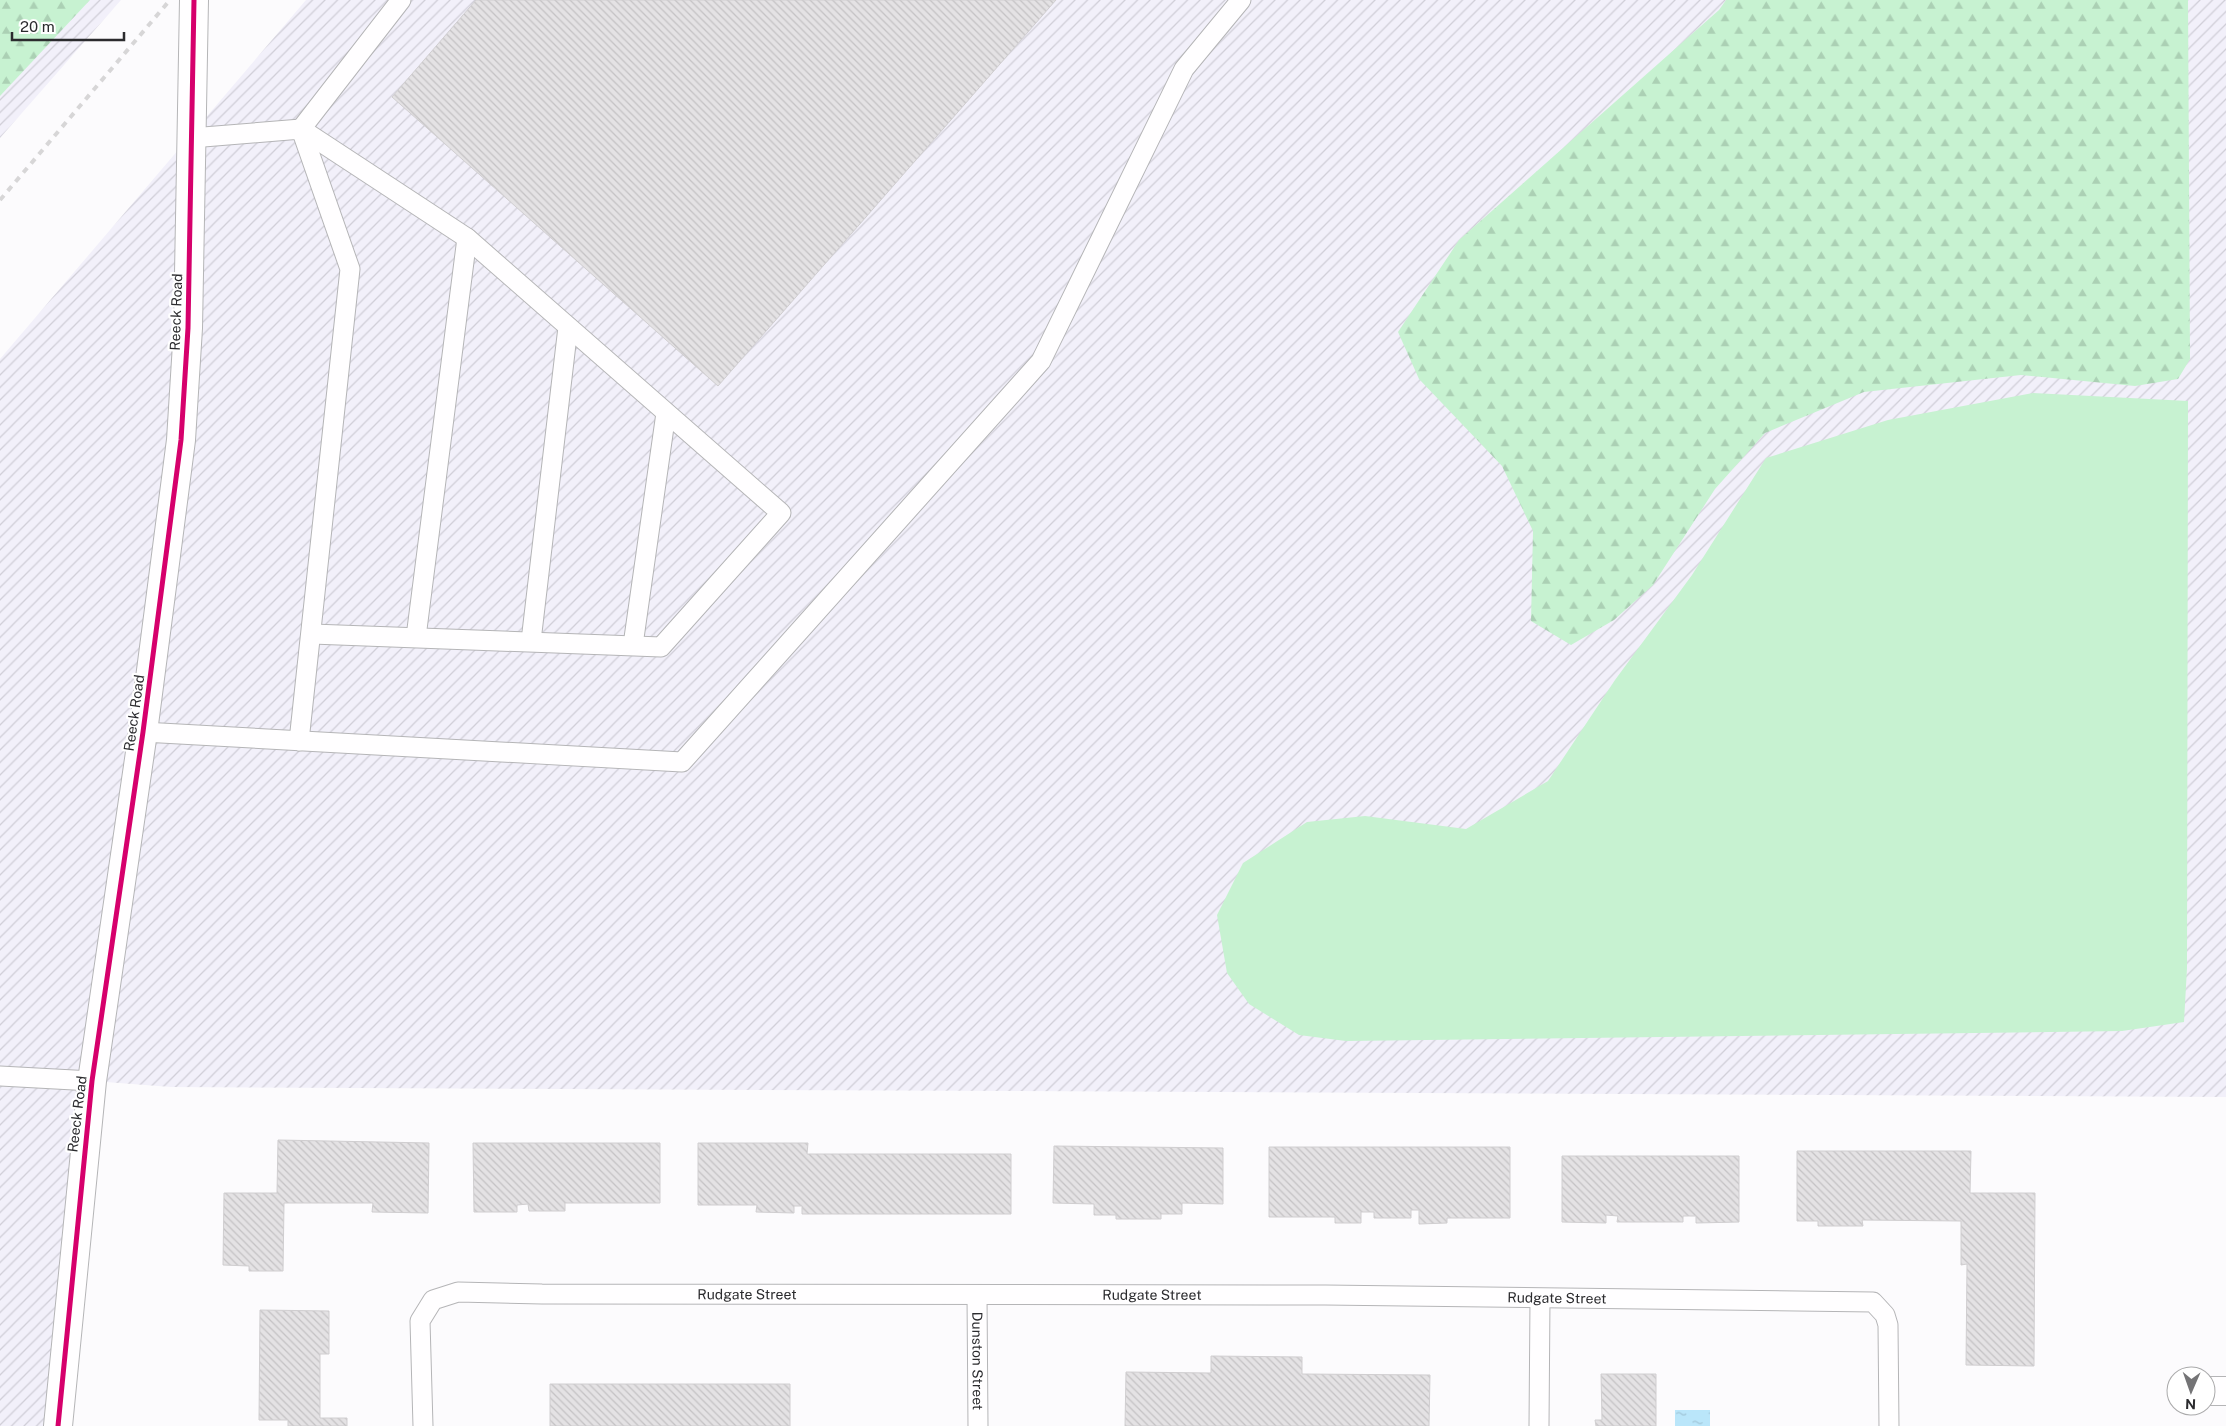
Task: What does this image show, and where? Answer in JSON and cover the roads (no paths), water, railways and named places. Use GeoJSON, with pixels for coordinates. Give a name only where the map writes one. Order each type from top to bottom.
{"type":"FeatureCollection","features":[{"type":"Feature","properties":{"kind":"street","name":"Reeck Road"},"geometry":{"type":"LineString","coordinates":[[58,1426],[92,1081],[143,732],[181,440],[188,328],[194,0]]}},
{"type":"Feature","properties":{"kind":"lane"},"geometry":{"type":"LineString","coordinates":[[301,129],[401,0]]}},
{"type":"Feature","properties":{"kind":"lane"},"geometry":{"type":"LineString","coordinates":[[143,732],[682,762],[1041,361],[1184,68],[1241,0]]}},
{"type":"Feature","properties":{"kind":"lane"},"geometry":{"type":"LineString","coordinates":[[192,138],[301,129],[468,238],[781,513],[661,647],[312,634]]}},
{"type":"Feature","properties":{"kind":"lane"},"geometry":{"type":"LineString","coordinates":[[299,741],[350,268],[301,129]]}},
{"type":"Feature","properties":{"kind":"lane"},"geometry":{"type":"LineString","coordinates":[[416,638],[468,238]]}},
{"type":"Feature","properties":{"kind":"lane"},"geometry":{"type":"LineString","coordinates":[[531,642],[568,327]]}},
{"type":"Feature","properties":{"kind":"lane"},"geometry":{"type":"LineString","coordinates":[[633,645],[666,413]]}},
{"type":"Feature","properties":{"kind":"lane"},"geometry":{"type":"LineString","coordinates":[[0,1076],[92,1081]]}},
{"type":"Feature","properties":{"kind":"lane","name":"Rudgate Street"},"geometry":{"type":"LineString","coordinates":[[423,1426],[420,1321],[433,1300],[458,1292],[977,1296],[1325,1295],[1874,1302],[1885,1315],[1888,1325],[1889,1426]]}},
{"type":"Feature","properties":{"kind":"lane","name":"Dunston Street"},"geometry":{"type":"LineString","coordinates":[[977,1296],[978,1426]]}},
{"type":"Feature","properties":{"kind":"lane"},"geometry":{"type":"LineString","coordinates":[[1539,1426],[1540,1299]]}},
{"type":"Feature","properties":{"kind":"water"},"geometry":{"type":"Polygon","coordinates":[[[1675,1410],[1710,1410],[1710,1426],[1675,1426],[1675,1410]]]}},
{"type":"Feature","properties":{"kind":"railway"},"geometry":{"type":"LineString","coordinates":[[0,200],[170,0]]}}]}
